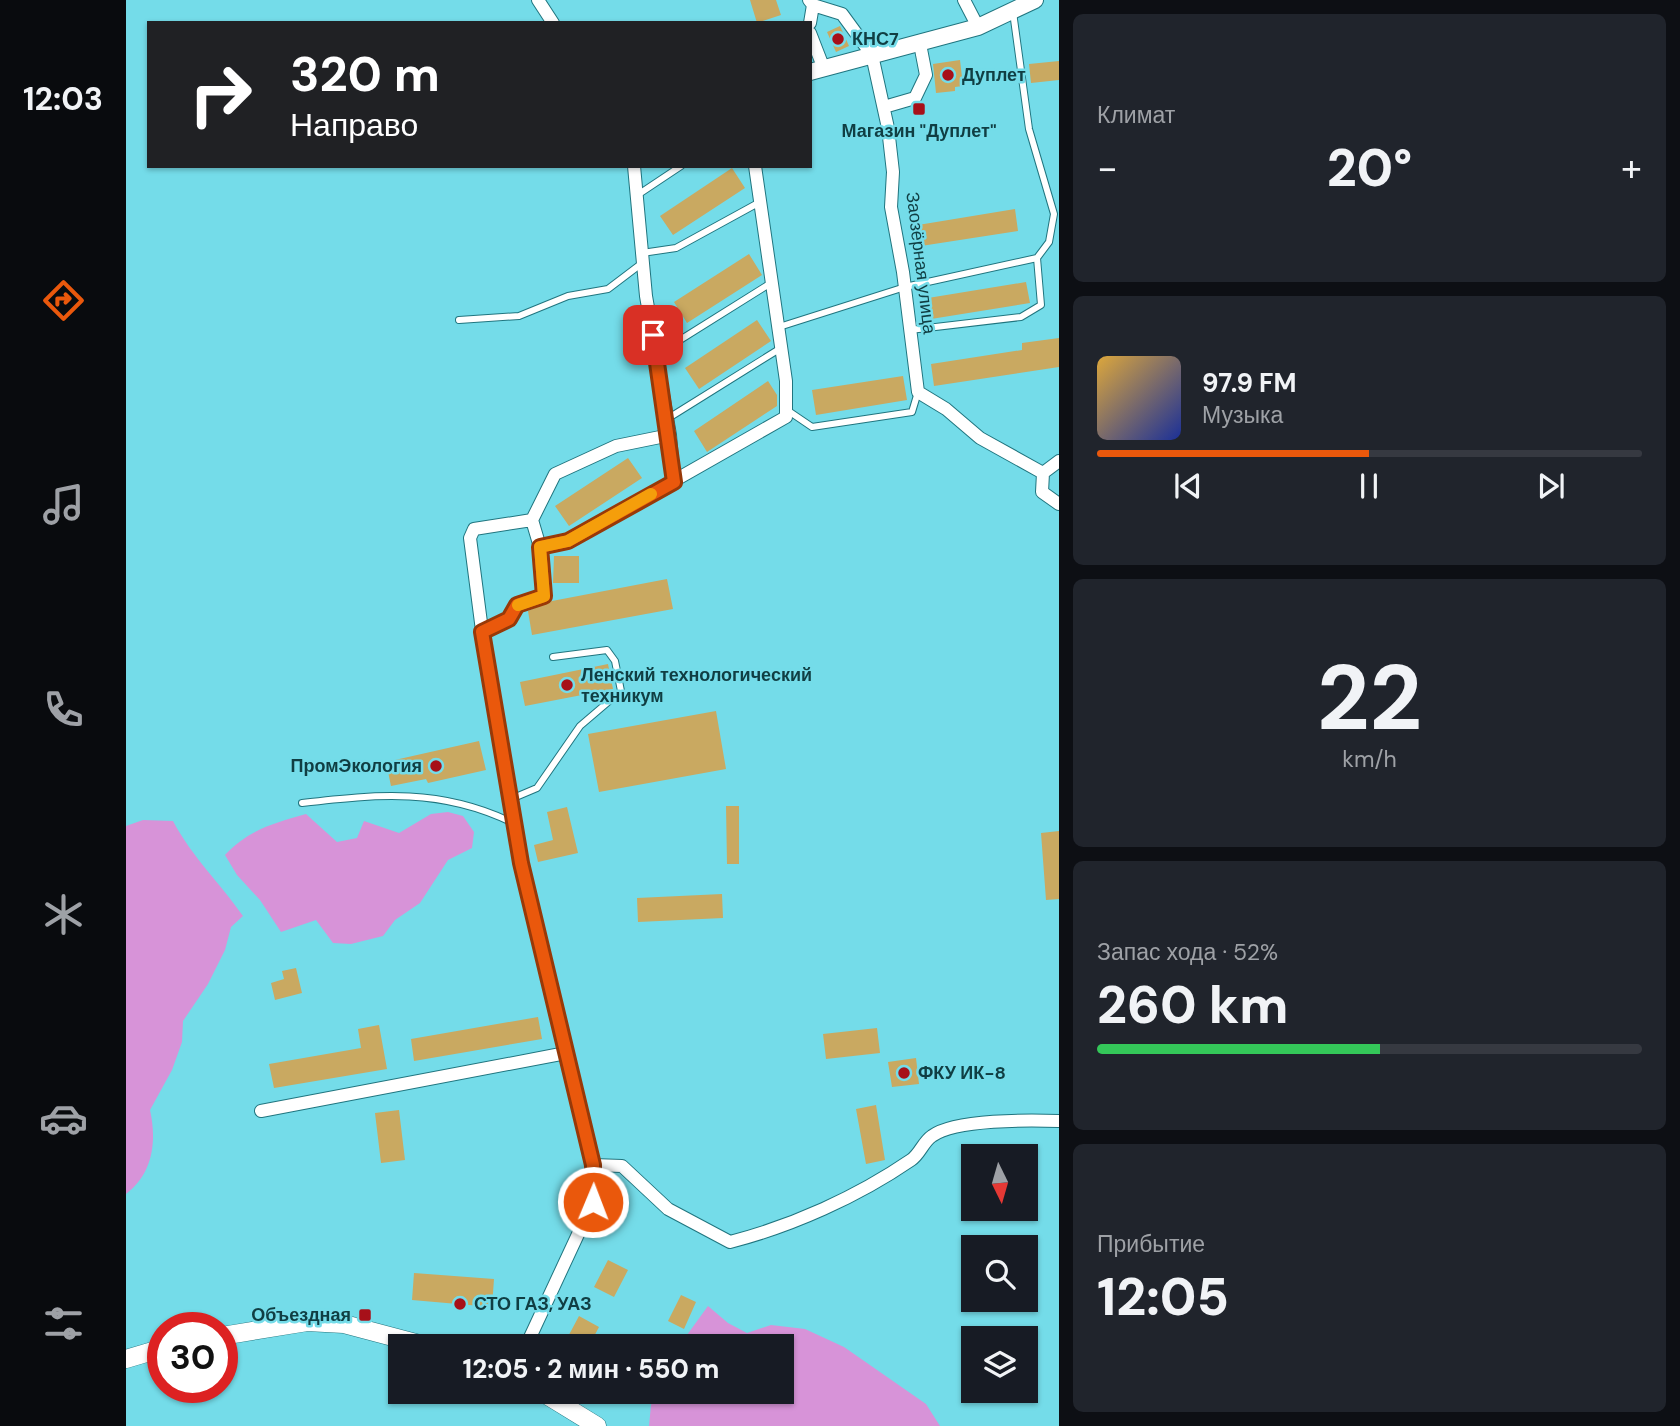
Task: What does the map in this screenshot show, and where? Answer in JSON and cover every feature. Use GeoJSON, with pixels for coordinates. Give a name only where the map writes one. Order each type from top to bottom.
{"type":"FeatureCollection","features":[{"type":"Feature","properties":{"kind":"main road"},"geometry":{"type":"LineString","coordinates":[[238,1333],[307,1322],[344,1324],[388,1336]]}},
{"type":"Feature","properties":{"kind":"main road"},"geometry":{"type":"LineString","coordinates":[[126,1359],[147,1353]]}},
{"type":"Feature","properties":{"kind":"main road"},"geometry":{"type":"LineString","coordinates":[[561,1404],[597,1426]]}},
{"type":"Feature","properties":{"kind":"street"},"geometry":{"type":"LineString","coordinates":[[538,0],[552,21]]}},
{"type":"Feature","properties":{"kind":"street"},"geometry":{"type":"LineString","coordinates":[[964,0],[978,27]]}},
{"type":"Feature","properties":{"kind":"street"},"geometry":{"type":"LineString","coordinates":[[812,44],[817,71],[978,27],[1035,0]]}},
{"type":"Feature","properties":{"kind":"street"},"geometry":{"type":"LineString","coordinates":[[810,21],[811,2],[842,14],[872,55]]}},
{"type":"Feature","properties":{"kind":"street"},"geometry":{"type":"LineString","coordinates":[[884,107],[915,98],[926,75],[920,44]]}},
{"type":"Feature","properties":{"kind":"street","name":"Заозёрная улица"},"geometry":{"type":"LineString","coordinates":[[872,55],[884,107],[892,172],[891,207],[905,287],[918,392]]}},
{"type":"Feature","properties":{"kind":"street"},"geometry":{"type":"LineString","coordinates":[[634,168],[642,258],[670,435],[674,482]]}},
{"type":"Feature","properties":{"kind":"street"},"geometry":{"type":"LineString","coordinates":[[540,547],[568,541],[786,417],[779,327],[755,168]]}},
{"type":"Feature","properties":{"kind":"street"},"geometry":{"type":"LineString","coordinates":[[918,392],[957,417],[980,439],[1043,473]]}},
{"type":"Feature","properties":{"kind":"street"},"geometry":{"type":"LineString","coordinates":[[482,632],[509,619],[517,605],[544,596],[540,547],[531,520],[555,474],[616,446],[670,435]]}},
{"type":"Feature","properties":{"kind":"street"},"geometry":{"type":"LineString","coordinates":[[1059,460],[1043,473],[1042,492],[1059,504]]}},
{"type":"Feature","properties":{"kind":"street"},"geometry":{"type":"LineString","coordinates":[[531,520],[474,529],[470,538],[482,632],[521,863],[593,1165],[593,1202],[532,1334]]}},
{"type":"Feature","properties":{"kind":"street"},"geometry":{"type":"LineString","coordinates":[[261,1111],[566,1053]]}},
{"type":"Feature","properties":{"kind":"street"},"geometry":{"type":"LineString","coordinates":[[593,1165],[622,1166],[668,1209],[730,1242],[803,1217],[872,1184],[914,1158],[932,1135],[978,1123],[1059,1121]]}},
{"type":"Feature","properties":{"kind":"lane"},"geometry":{"type":"LineString","coordinates":[[779,327],[905,287],[1037,258],[1049,242],[1054,214],[1029,129],[1013,11]]}},
{"type":"Feature","properties":{"kind":"lane"},"geometry":{"type":"LineString","coordinates":[[636,196],[678,168]]}},
{"type":"Feature","properties":{"kind":"lane"},"geometry":{"type":"LineString","coordinates":[[458,320],[519,316],[568,296],[608,289],[642,258],[676,248],[760,202]]}},
{"type":"Feature","properties":{"kind":"lane"},"geometry":{"type":"LineString","coordinates":[[910,330],[1021,317],[1041,305],[1037,258]]}},
{"type":"Feature","properties":{"kind":"lane"},"geometry":{"type":"LineString","coordinates":[[656,355],[772,282]]}},
{"type":"Feature","properties":{"kind":"lane"},"geometry":{"type":"LineString","coordinates":[[667,419],[781,348]]}},
{"type":"Feature","properties":{"kind":"lane"},"geometry":{"type":"LineString","coordinates":[[786,410],[812,427],[912,412],[918,392]]}},
{"type":"Feature","properties":{"kind":"lane"},"geometry":{"type":"LineString","coordinates":[[511,799],[537,788],[580,726],[621,691],[615,661],[607,650],[553,657]]}},
{"type":"Feature","properties":{"kind":"lane"},"geometry":{"type":"LineString","coordinates":[[302,803],[380,794],[420,796],[469,805],[515,824]]}},
{"type":"Feature","properties":{"kind":"shaded area"},"geometry":{"type":"Polygon","coordinates":[[[448,812],[463,816],[474,832],[472,848],[448,860],[420,903],[395,920],[383,936],[351,944],[333,943],[316,920],[281,932],[225,855],[252,833],[306,814],[337,842],[357,838],[364,821],[399,833],[431,814],[448,812]]]}},
{"type":"Feature","properties":{"kind":"shaded area"},"geometry":{"type":"Polygon","coordinates":[[[143,820],[173,821],[243,916],[231,927],[225,950],[208,984],[183,1021],[182,1042],[172,1070],[150,1110],[153,1133],[151,1156],[142,1177],[126,1194],[126,826],[143,820]]]}},
{"type":"Feature","properties":{"kind":"shaded area"},"geometry":{"type":"Polygon","coordinates":[[[708,1306],[728,1323],[747,1333],[771,1325],[805,1329],[844,1347],[926,1404],[940,1426],[649,1426],[652,1404],[794,1404],[794,1334],[688,1334],[708,1306]]]}},
{"type":"Feature","properties":{"kind":"building"},"geometry":{"type":"Polygon","coordinates":[[[750,0],[776,0],[781,15],[756,21],[750,0]]]}},
{"type":"Feature","properties":{"kind":"building","name":"КНС7"},"geometry":{"type":"Polygon","coordinates":[[[840,26],[849,46],[836,52],[827,32],[840,26]]]}},
{"type":"Feature","properties":{"kind":"building","name":"Дуплет"},"geometry":{"type":"Polygon","coordinates":[[[960,60],[963,86],[955,87],[955,91],[936,93],[933,64],[960,60]]]}},
{"type":"Feature","properties":{"kind":"building"},"geometry":{"type":"Polygon","coordinates":[[[1059,61],[1059,80],[1031,83],[1029,64],[1059,61]]]}},
{"type":"Feature","properties":{"kind":"building"},"geometry":{"type":"Polygon","coordinates":[[[732,168],[745,188],[673,235],[660,216],[732,168]]]}},
{"type":"Feature","properties":{"kind":"building"},"geometry":{"type":"Polygon","coordinates":[[[1015,209],[1018,231],[921,246],[918,225],[1015,209]]]}},
{"type":"Feature","properties":{"kind":"building"},"geometry":{"type":"Polygon","coordinates":[[[749,254],[762,275],[687,323],[674,302],[749,254]]]}},
{"type":"Feature","properties":{"kind":"building"},"geometry":{"type":"Polygon","coordinates":[[[1026,282],[1030,303],[931,319],[928,298],[1026,282]]]}},
{"type":"Feature","properties":{"kind":"building"},"geometry":{"type":"Polygon","coordinates":[[[757,320],[771,341],[699,389],[685,368],[757,320]]]}},
{"type":"Feature","properties":{"kind":"building"},"geometry":{"type":"Polygon","coordinates":[[[1059,338],[1059,367],[934,386],[931,364],[1022,350],[1022,343],[1059,338]]]}},
{"type":"Feature","properties":{"kind":"building"},"geometry":{"type":"Polygon","coordinates":[[[903,376],[907,400],[816,415],[812,390],[903,376]]]}},
{"type":"Feature","properties":{"kind":"building"},"geometry":{"type":"Polygon","coordinates":[[[768,381],[777,395],[777,406],[707,452],[694,431],[768,381]]]}},
{"type":"Feature","properties":{"kind":"building"},"geometry":{"type":"Polygon","coordinates":[[[628,458],[642,478],[569,526],[555,506],[628,458]]]}},
{"type":"Feature","properties":{"kind":"building"},"geometry":{"type":"Polygon","coordinates":[[[554,556],[579,556],[579,583],[553,583],[554,556]]]}},
{"type":"Feature","properties":{"kind":"building"},"geometry":{"type":"Polygon","coordinates":[[[667,579],[673,609],[532,635],[528,611],[552,601],[667,579]]]}},
{"type":"Feature","properties":{"kind":"building","name":"Ленский технологический техникум"},"geometry":{"type":"Polygon","coordinates":[[[608,664],[613,689],[525,706],[520,682],[608,664]]]}},
{"type":"Feature","properties":{"kind":"building"},"geometry":{"type":"Polygon","coordinates":[[[716,711],[726,769],[599,792],[588,734],[716,711]]]}},
{"type":"Feature","properties":{"kind":"building","name":"ПромЭкология"},"geometry":{"type":"Polygon","coordinates":[[[479,741],[486,770],[428,783],[426,779],[391,786],[386,762],[479,741]]]}},
{"type":"Feature","properties":{"kind":"building"},"geometry":{"type":"Polygon","coordinates":[[[726,806],[739,806],[739,864],[727,864],[726,806]]]}},
{"type":"Feature","properties":{"kind":"building"},"geometry":{"type":"Polygon","coordinates":[[[567,807],[578,853],[538,862],[534,845],[553,840],[547,812],[567,807]]]}},
{"type":"Feature","properties":{"kind":"building"},"geometry":{"type":"Polygon","coordinates":[[[1059,831],[1059,899],[1046,900],[1041,833],[1059,831]]]}},
{"type":"Feature","properties":{"kind":"building"},"geometry":{"type":"Polygon","coordinates":[[[722,894],[723,918],[638,922],[637,898],[722,894]]]}},
{"type":"Feature","properties":{"kind":"building"},"geometry":{"type":"Polygon","coordinates":[[[296,968],[302,993],[275,1000],[271,983],[284,979],[282,971],[296,968]]]}},
{"type":"Feature","properties":{"kind":"building"},"geometry":{"type":"Polygon","coordinates":[[[538,1017],[542,1039],[414,1061],[411,1039],[538,1017]]]}},
{"type":"Feature","properties":{"kind":"building"},"geometry":{"type":"Polygon","coordinates":[[[379,1025],[387,1069],[274,1088],[269,1064],[361,1048],[358,1029],[379,1025]]]}},
{"type":"Feature","properties":{"kind":"building"},"geometry":{"type":"Polygon","coordinates":[[[877,1028],[880,1053],[826,1059],[823,1034],[877,1028]]]}},
{"type":"Feature","properties":{"kind":"building","name":"ФКУ ИК-8"},"geometry":{"type":"Polygon","coordinates":[[[916,1058],[919,1084],[892,1087],[888,1062],[916,1058]]]}},
{"type":"Feature","properties":{"kind":"building"},"geometry":{"type":"Polygon","coordinates":[[[876,1105],[885,1160],[866,1164],[856,1109],[876,1105]]]}},
{"type":"Feature","properties":{"kind":"building"},"geometry":{"type":"Polygon","coordinates":[[[399,1110],[405,1160],[381,1163],[375,1113],[399,1110]]]}},
{"type":"Feature","properties":{"kind":"building"},"geometry":{"type":"Polygon","coordinates":[[[608,1260],[628,1270],[614,1297],[594,1287],[608,1260]]]}},
{"type":"Feature","properties":{"kind":"building"},"geometry":{"type":"Polygon","coordinates":[[[414,1273],[494,1279],[492,1307],[412,1300],[414,1273]]]}},
{"type":"Feature","properties":{"kind":"building"},"geometry":{"type":"Polygon","coordinates":[[[681,1295],[696,1302],[684,1329],[668,1321],[681,1295]]]}},
{"type":"Feature","properties":{"kind":"building"},"geometry":{"type":"Polygon","coordinates":[[[579,1316],[599,1327],[595,1334],[569,1334],[579,1316]]]}},
{"type":"Feature","properties":{"kind":"slow traffic"},"geometry":{"type":"LineString","coordinates":[[518,605],[544,596],[540,547],[568,541],[651,494]]}},
{"type":"Feature","properties":{"kind":"place","name":"КНС7"},"geometry":{"type":"Point","coordinates":[838,39]}},
{"type":"Feature","properties":{"kind":"place","name":"Дуплет"},"geometry":{"type":"Point","coordinates":[948,75]}},
{"type":"Feature","properties":{"kind":"place","name":"Магазин \"Дуплет\""},"geometry":{"type":"Point","coordinates":[919,109]}},
{"type":"Feature","properties":{"kind":"place","name":"Ленский технологический техникум"},"geometry":{"type":"Point","coordinates":[567,685]}},
{"type":"Feature","properties":{"kind":"place","name":"ПромЭкология"},"geometry":{"type":"Point","coordinates":[436,766]}},
{"type":"Feature","properties":{"kind":"place","name":"ФКУ ИК-8"},"geometry":{"type":"Point","coordinates":[904,1073]}},
{"type":"Feature","properties":{"kind":"place","name":"СТО ГАЗ, УАЗ"},"geometry":{"type":"Point","coordinates":[460,1304]}},
{"type":"Feature","properties":{"kind":"place","name":"Объездная"},"geometry":{"type":"Point","coordinates":[365,1315]}},
{"type":"Feature","properties":{"kind":"route"},"geometry":{"type":"LineString","coordinates":[[593,1202],[593,1165],[521,863],[482,632],[509,619],[517,605],[544,596],[540,547],[568,541],[674,482],[670,435],[653,335]]}}]}
